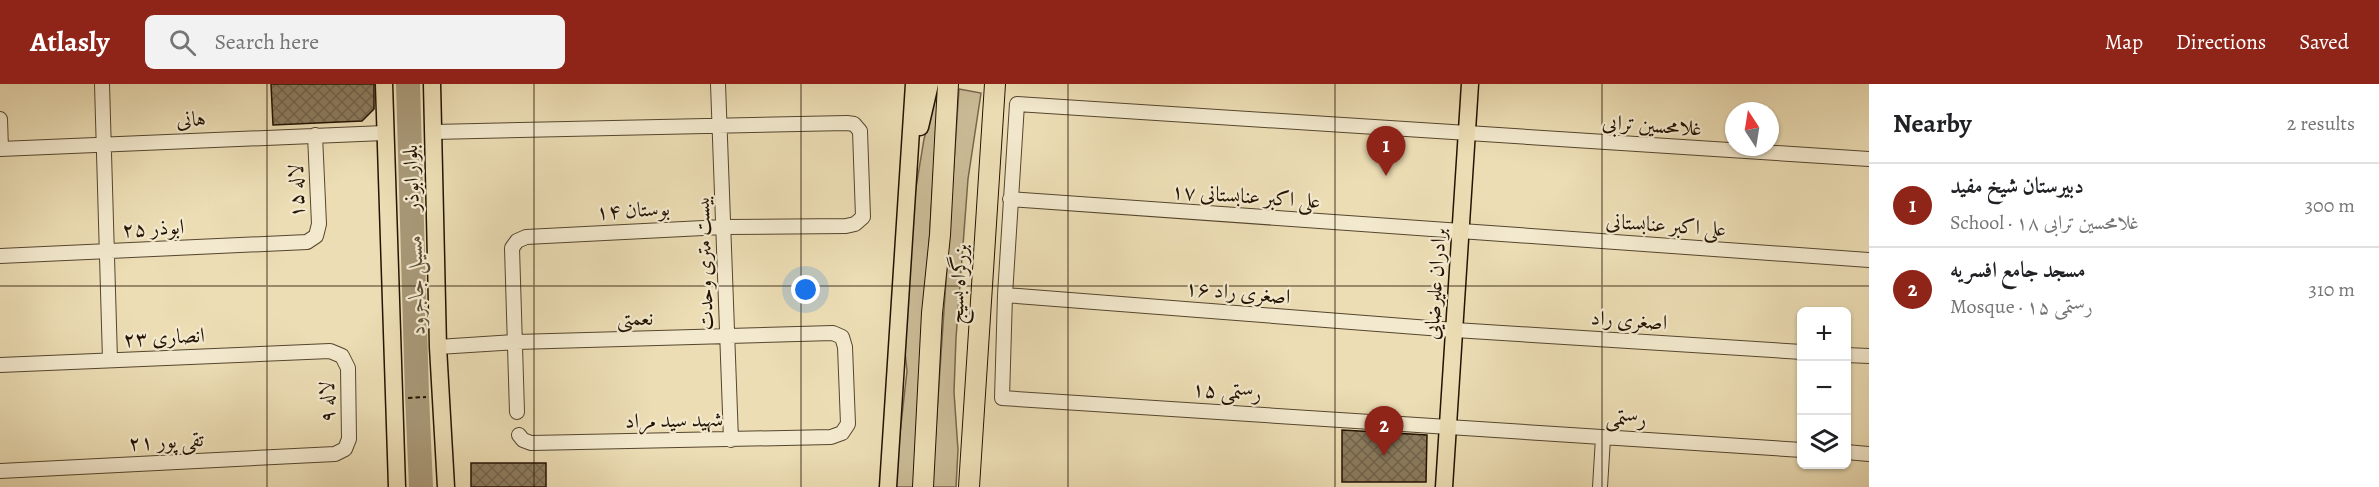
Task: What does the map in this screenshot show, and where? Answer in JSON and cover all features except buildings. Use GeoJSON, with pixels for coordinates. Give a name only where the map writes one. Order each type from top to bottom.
{"type":"FeatureCollection","features":[{"type":"Feature","properties":{"kind":"highway","name":"بزرگراه بسیج"},"geometry":{"type":"LineString","coordinates":[[923,487],[948,84]]}},
{"type":"Feature","properties":{"kind":"highway","name":"بزرگراه بسیج"},"geometry":{"type":"LineString","coordinates":[[969,487],[995,84]]}},
{"type":"Feature","properties":{"kind":"main road","name":"بلوار ابوذر"},"geometry":{"type":"LineString","coordinates":[[384,84],[397,487]]}},
{"type":"Feature","properties":{"kind":"main road","name":"بلوار ابوذر"},"geometry":{"type":"LineString","coordinates":[[432,84],[438,347],[447,486]]}},
{"type":"Feature","properties":{"kind":"main road"},"geometry":{"type":"LineString","coordinates":[[888,487],[914,84]]}},
{"type":"Feature","properties":{"kind":"main road"},"geometry":{"type":"LineString","coordinates":[[909,174],[930,84]]}},
{"type":"Feature","properties":{"kind":"main road","name":"برادران علیرضایی"},"geometry":{"type":"LineString","coordinates":[[1444,487],[1470,84]]}},
{"type":"Feature","properties":{"kind":"main road"},"geometry":{"type":"LineString","coordinates":[[391,487],[396,470]]}},
{"type":"Feature","properties":{"kind":"street"},"geometry":{"type":"LineString","coordinates":[[102,84],[110,360]]}},
{"type":"Feature","properties":{"kind":"street","name":"بیست متری وحدت"},"geometry":{"type":"LineString","coordinates":[[718,84],[731,440]]}},
{"type":"Feature","properties":{"kind":"street","name":"غلامحسین ترابی"},"geometry":{"type":"LineString","coordinates":[[1010,199],[1017,104],[1869,159]]}},
{"type":"Feature","properties":{"kind":"street"},"geometry":{"type":"LineString","coordinates":[[0,119],[1,149]]}},
{"type":"Feature","properties":{"kind":"street","name":"بوستان ۱۴"},"geometry":{"type":"LineString","coordinates":[[516,342],[512,248],[517,241],[526,237],[723,227],[846,226],[855,224],[863,217],[860,131],[854,124],[720,126]]}},
{"type":"Feature","properties":{"kind":"street"},"geometry":{"type":"LineString","coordinates":[[433,132],[720,126]]}},
{"type":"Feature","properties":{"kind":"street","name":"هانی"},"geometry":{"type":"LineString","coordinates":[[1,149],[384,133]]}},
{"type":"Feature","properties":{"kind":"street","name":"لاله ۱۵"},"geometry":{"type":"LineString","coordinates":[[307,242],[316,236],[319,224],[315,135]]}},
{"type":"Feature","properties":{"kind":"street"},"geometry":{"type":"LineString","coordinates":[[1010,199],[1012,295]]}},
{"type":"Feature","properties":{"kind":"street","name":"علی اکبر عنابستانی ۱۷"},"geometry":{"type":"LineString","coordinates":[[1010,199],[1461,232]]}},
{"type":"Feature","properties":{"kind":"street","name":"علی اکبر عنابستانی"},"geometry":{"type":"LineString","coordinates":[[1461,232],[1869,261]]}},
{"type":"Feature","properties":{"kind":"street","name":"ابوذر ۲۵"},"geometry":{"type":"LineString","coordinates":[[0,256],[307,242]]}},
{"type":"Feature","properties":{"kind":"street","name":"اصغری راد ۱۶"},"geometry":{"type":"LineString","coordinates":[[1012,295],[1455,330]]}},
{"type":"Feature","properties":{"kind":"street","name":"رستمی ۱۵"},"geometry":{"type":"LineString","coordinates":[[1012,295],[1002,398],[1449,427]]}},
{"type":"Feature","properties":{"kind":"street","name":"اصغری راد"},"geometry":{"type":"LineString","coordinates":[[1455,330],[1797,352]]}},
{"type":"Feature","properties":{"kind":"street","name":"نعمتی"},"geometry":{"type":"LineString","coordinates":[[438,347],[516,342],[832,333],[842,337],[845,347],[848,424],[842,433],[831,437]]}},
{"type":"Feature","properties":{"kind":"street"},"geometry":{"type":"LineString","coordinates":[[516,342],[517,412]]}},
{"type":"Feature","properties":{"kind":"street","name":"انصاری ۲۳"},"geometry":{"type":"LineString","coordinates":[[0,365],[330,351]]}},
{"type":"Feature","properties":{"kind":"street","name":"لاله ۹"},"geometry":{"type":"LineString","coordinates":[[330,351],[342,356],[348,368],[349,439],[345,449],[335,454]]}},
{"type":"Feature","properties":{"kind":"street"},"geometry":{"type":"LineString","coordinates":[[1851,354],[1869,356]]}},
{"type":"Feature","properties":{"kind":"street","name":"رستمی"},"geometry":{"type":"LineString","coordinates":[[1449,427],[1797,450]]}},
{"type":"Feature","properties":{"kind":"street","name":"شهید سید مراد"},"geometry":{"type":"LineString","coordinates":[[519,435],[523,440],[531,443],[831,437]]}},
{"type":"Feature","properties":{"kind":"street"},"geometry":{"type":"LineString","coordinates":[[1600,487],[1603,438]]}},
{"type":"Feature","properties":{"kind":"street"},"geometry":{"type":"LineString","coordinates":[[1851,452],[1869,454]]}},
{"type":"Feature","properties":{"kind":"street","name":"تقی پور ۲۱"},"geometry":{"type":"LineString","coordinates":[[0,471],[335,454]]}},
{"type":"Feature","properties":{"kind":"path"},"geometry":{"type":"LineString","coordinates":[[409,398],[426,397]]}},
{"type":"Feature","properties":{"kind":"shaded area"},"geometry":{"type":"Polygon","coordinates":[[[939,84],[914,487],[894,487],[907,371],[903,334],[915,194],[924,139],[939,84]]]}},
{"type":"Feature","properties":{"kind":"shaded area"},"geometry":{"type":"Polygon","coordinates":[[[959,89],[981,93],[968,179],[956,338],[954,392],[958,450],[956,487],[932,487],[959,89]]]}},
{"type":"Feature","properties":{"kind":"waterway","name":"مسیل جاجرود"},"geometry":{"type":"LineString","coordinates":[[408,84],[421,487]]}},
{"type":"Feature","properties":{"kind":"place","name":"دبیرستان شیخ مفید"},"geometry":{"type":"Point","coordinates":[1386,176]}},
{"type":"Feature","properties":{"kind":"place","name":"مسجد جامع افسریه"},"geometry":{"type":"Point","coordinates":[1384,456]}}]}
